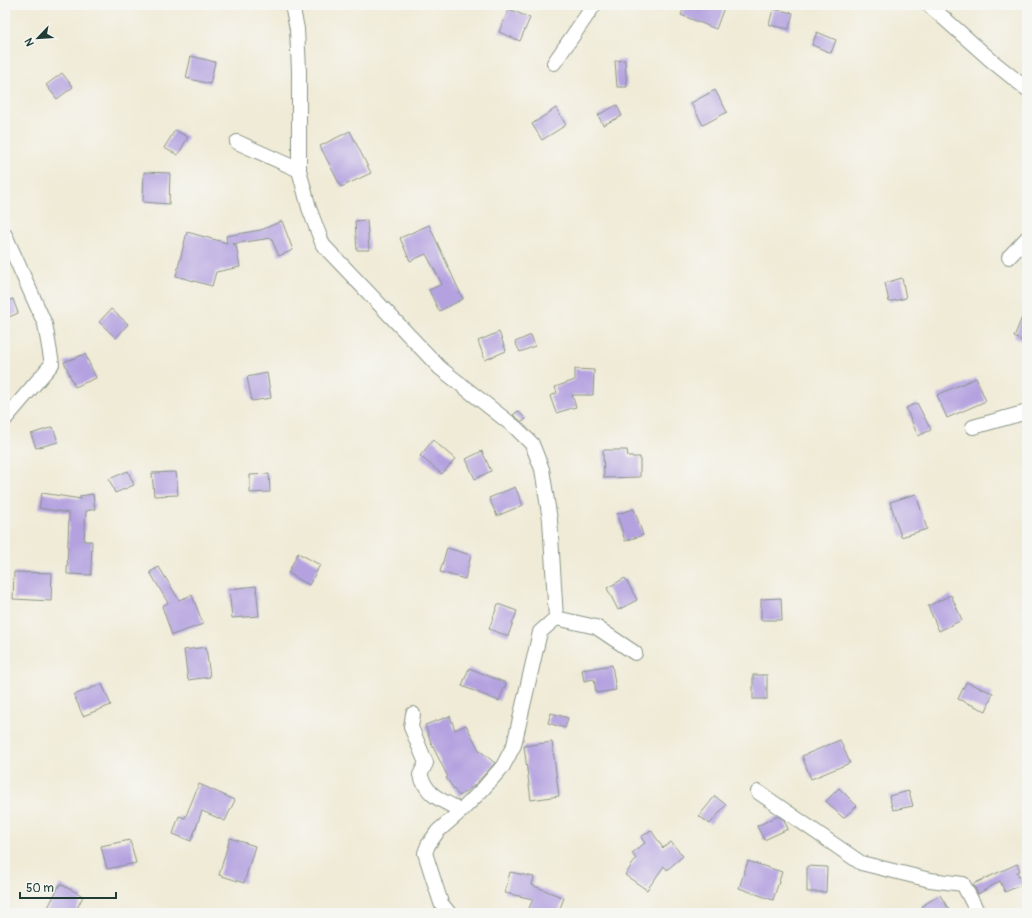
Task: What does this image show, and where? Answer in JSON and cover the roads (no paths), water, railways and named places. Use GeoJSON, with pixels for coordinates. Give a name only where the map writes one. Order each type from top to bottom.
{"type":"FeatureCollection","features":[{"type":"Feature","properties":{"kind":"street"},"geometry":{"type":"LineString","coordinates":[[292,5],[297,29],[299,70],[299,170],[309,208],[323,245],[440,368],[510,423],[532,444],[542,469],[550,520],[556,618]]}},
{"type":"Feature","properties":{"kind":"street"},"geometry":{"type":"LineString","coordinates":[[554,63],[594,5]]}},
{"type":"Feature","properties":{"kind":"street"},"geometry":{"type":"LineString","coordinates":[[929,5],[992,61],[1027,89]]}},
{"type":"Feature","properties":{"kind":"street"},"geometry":{"type":"LineString","coordinates":[[237,142],[299,170]]}},
{"type":"Feature","properties":{"kind":"street"},"geometry":{"type":"LineString","coordinates":[[5,235],[45,324],[52,364],[5,419]]}},
{"type":"Feature","properties":{"kind":"street"},"geometry":{"type":"LineString","coordinates":[[1009,257],[1027,238]]}},
{"type":"Feature","properties":{"kind":"street"},"geometry":{"type":"LineString","coordinates":[[973,427],[1027,412]]}},
{"type":"Feature","properties":{"kind":"street"},"geometry":{"type":"LineString","coordinates":[[556,618],[596,627],[635,652]]}},
{"type":"Feature","properties":{"kind":"street"},"geometry":{"type":"LineString","coordinates":[[449,913],[441,903],[425,853],[428,845],[438,831],[483,789],[503,766],[514,745],[540,632],[556,618]]}},
{"type":"Feature","properties":{"kind":"street"},"geometry":{"type":"LineString","coordinates":[[414,714],[411,727],[426,763],[420,775],[425,787],[433,797],[445,801],[461,811]]}},
{"type":"Feature","properties":{"kind":"street"},"geometry":{"type":"LineString","coordinates":[[758,792],[861,863],[930,880],[963,884],[978,913]]}}]}
